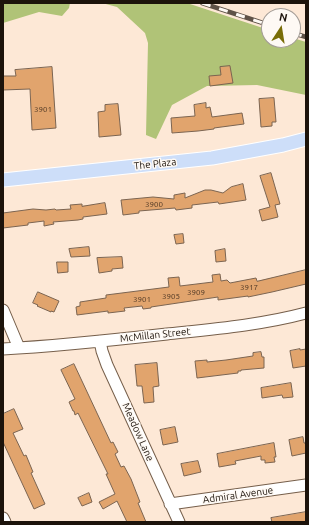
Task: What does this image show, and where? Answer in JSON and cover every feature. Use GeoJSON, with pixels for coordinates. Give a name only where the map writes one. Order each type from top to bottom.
{"type":"FeatureCollection","features":[{"type":"Feature","properties":{"kind":"main road","name":"The Plaza"},"geometry":{"type":"LineString","coordinates":[[3,180],[212,158],[283,145],[306,139]]}},
{"type":"Feature","properties":{"kind":"street"},"geometry":{"type":"LineString","coordinates":[[3,310],[19,348]]}},
{"type":"Feature","properties":{"kind":"street","name":"McMillan Street"},"geometry":{"type":"LineString","coordinates":[[3,349],[211,330],[306,313]]}},
{"type":"Feature","properties":{"kind":"street","name":"Meadow Lane"},"geometry":{"type":"LineString","coordinates":[[100,341],[107,364],[179,522]]}},
{"type":"Feature","properties":{"kind":"street","name":"Admiral Avenue"},"geometry":{"type":"LineString","coordinates":[[170,504],[306,485]]}},
{"type":"Feature","properties":{"kind":"street"},"geometry":{"type":"LineString","coordinates":[[3,518],[5,522]]}},
{"type":"Feature","properties":{"kind":"green space"},"geometry":{"type":"Polygon","coordinates":[[[3,3],[70,3],[69,8],[62,16],[39,12],[3,23],[3,3]]]}},
{"type":"Feature","properties":{"kind":"green space"},"geometry":{"type":"Polygon","coordinates":[[[102,3],[187,3],[261,27],[261,48],[301,48],[301,40],[306,42],[306,95],[257,85],[207,86],[172,105],[156,139],[146,135],[148,43],[145,33],[117,7],[102,3]]]}},
{"type":"Feature","properties":{"kind":"building"},"geometry":{"type":"Polygon","coordinates":[[[230,66],[233,83],[210,86],[209,76],[221,75],[220,67],[230,66]]]}},
{"type":"Feature","properties":{"kind":"building"},"geometry":{"type":"Polygon","coordinates":[[[52,67],[56,128],[32,130],[30,89],[3,90],[3,76],[16,76],[15,70],[52,67]]]}},
{"type":"Feature","properties":{"kind":"building"},"geometry":{"type":"Polygon","coordinates":[[[274,98],[276,122],[272,122],[272,126],[261,127],[259,99],[274,98]]]}},
{"type":"Feature","properties":{"kind":"building"},"geometry":{"type":"Polygon","coordinates":[[[206,103],[206,108],[210,107],[212,117],[242,113],[244,124],[198,131],[172,133],[171,118],[195,116],[194,105],[206,103]]]}},
{"type":"Feature","properties":{"kind":"building"},"geometry":{"type":"Polygon","coordinates":[[[118,104],[121,135],[99,137],[98,112],[105,111],[105,105],[118,104]]]}},
{"type":"Feature","properties":{"kind":"building"},"geometry":{"type":"Polygon","coordinates":[[[271,173],[280,204],[275,205],[278,217],[262,221],[259,210],[270,207],[260,176],[271,173]]]}},
{"type":"Feature","properties":{"kind":"building"},"geometry":{"type":"Polygon","coordinates":[[[243,184],[246,200],[219,204],[218,202],[192,205],[192,208],[176,210],[175,208],[139,211],[139,213],[123,215],[121,200],[153,197],[174,199],[174,195],[185,193],[185,198],[205,190],[223,193],[231,187],[243,184]]]}},
{"type":"Feature","properties":{"kind":"building"},"geometry":{"type":"Polygon","coordinates":[[[105,203],[107,214],[83,217],[83,219],[78,220],[53,222],[54,224],[44,226],[44,221],[28,223],[28,225],[3,228],[3,213],[33,209],[71,209],[70,205],[82,204],[82,206],[105,203]]]}},
{"type":"Feature","properties":{"kind":"building"},"geometry":{"type":"Polygon","coordinates":[[[183,234],[184,243],[176,244],[174,235],[183,234]]]}},
{"type":"Feature","properties":{"kind":"building"},"geometry":{"type":"Polygon","coordinates":[[[89,247],[90,256],[71,257],[69,249],[89,247]]]}},
{"type":"Feature","properties":{"kind":"building"},"geometry":{"type":"Polygon","coordinates":[[[225,249],[226,261],[216,262],[215,251],[225,249]]]}},
{"type":"Feature","properties":{"kind":"building"},"geometry":{"type":"Polygon","coordinates":[[[122,257],[123,268],[112,269],[112,271],[99,273],[97,258],[122,257]]]}},
{"type":"Feature","properties":{"kind":"building"},"geometry":{"type":"Polygon","coordinates":[[[57,262],[68,262],[68,272],[58,273],[57,262]]]}},
{"type":"Feature","properties":{"kind":"building"},"geometry":{"type":"Polygon","coordinates":[[[306,270],[306,284],[248,297],[218,300],[218,297],[151,308],[143,309],[142,306],[124,308],[125,311],[108,313],[108,311],[77,315],[76,307],[80,306],[80,302],[106,298],[106,295],[169,287],[168,278],[179,277],[180,286],[213,282],[212,275],[220,274],[221,281],[227,280],[230,283],[256,278],[257,281],[306,270]]]}},
{"type":"Feature","properties":{"kind":"building"},"geometry":{"type":"Polygon","coordinates":[[[38,292],[59,301],[54,312],[33,303],[38,292]]]}},
{"type":"Feature","properties":{"kind":"building"},"geometry":{"type":"Polygon","coordinates":[[[306,349],[306,366],[293,368],[290,351],[306,349]]]}},
{"type":"Feature","properties":{"kind":"building"},"geometry":{"type":"Polygon","coordinates":[[[261,352],[262,357],[264,357],[264,368],[241,370],[238,371],[238,373],[197,378],[195,361],[207,360],[207,362],[226,360],[253,356],[253,353],[261,352]]]}},
{"type":"Feature","properties":{"kind":"building"},"geometry":{"type":"Polygon","coordinates":[[[157,363],[159,386],[153,387],[154,402],[144,403],[142,386],[137,386],[135,365],[157,363]]]}},
{"type":"Feature","properties":{"kind":"building"},"geometry":{"type":"Polygon","coordinates":[[[74,364],[111,443],[113,442],[118,452],[115,454],[121,467],[124,466],[131,479],[140,502],[138,503],[146,522],[127,522],[117,501],[103,509],[99,502],[115,494],[106,474],[108,474],[78,413],[75,415],[69,402],[75,399],[61,370],[74,364]]]}},
{"type":"Feature","properties":{"kind":"building"},"geometry":{"type":"Polygon","coordinates":[[[291,383],[293,397],[283,398],[282,395],[262,398],[261,388],[291,383]]]}},
{"type":"Feature","properties":{"kind":"building"},"geometry":{"type":"Polygon","coordinates":[[[14,409],[23,429],[13,433],[24,456],[26,455],[33,472],[31,473],[45,504],[34,509],[3,442],[3,414],[14,409]]]}},
{"type":"Feature","properties":{"kind":"building"},"geometry":{"type":"Polygon","coordinates":[[[175,427],[178,442],[163,445],[160,430],[175,427]]]}},
{"type":"Feature","properties":{"kind":"building"},"geometry":{"type":"Polygon","coordinates":[[[303,437],[304,443],[306,443],[306,453],[292,456],[289,440],[303,437]]]}},
{"type":"Feature","properties":{"kind":"building"},"geometry":{"type":"Polygon","coordinates":[[[274,443],[276,457],[274,457],[275,462],[265,463],[265,460],[261,460],[261,456],[235,461],[236,464],[219,467],[217,454],[274,443]]]}},
{"type":"Feature","properties":{"kind":"building"},"geometry":{"type":"Polygon","coordinates":[[[198,461],[201,472],[184,476],[181,464],[198,461]]]}},
{"type":"Feature","properties":{"kind":"building"},"geometry":{"type":"Polygon","coordinates":[[[89,493],[92,502],[82,506],[78,498],[89,493]]]}},
{"type":"Feature","properties":{"kind":"building"},"geometry":{"type":"Polygon","coordinates":[[[306,512],[306,522],[272,522],[271,518],[306,512]]]}},
{"type":"Feature","properties":{"kind":"railway"},"geometry":{"type":"LineString","coordinates":[[202,3],[261,22]]}},
{"type":"Feature","properties":{"kind":"railway"},"geometry":{"type":"LineString","coordinates":[[301,35],[306,37]]}}]}
